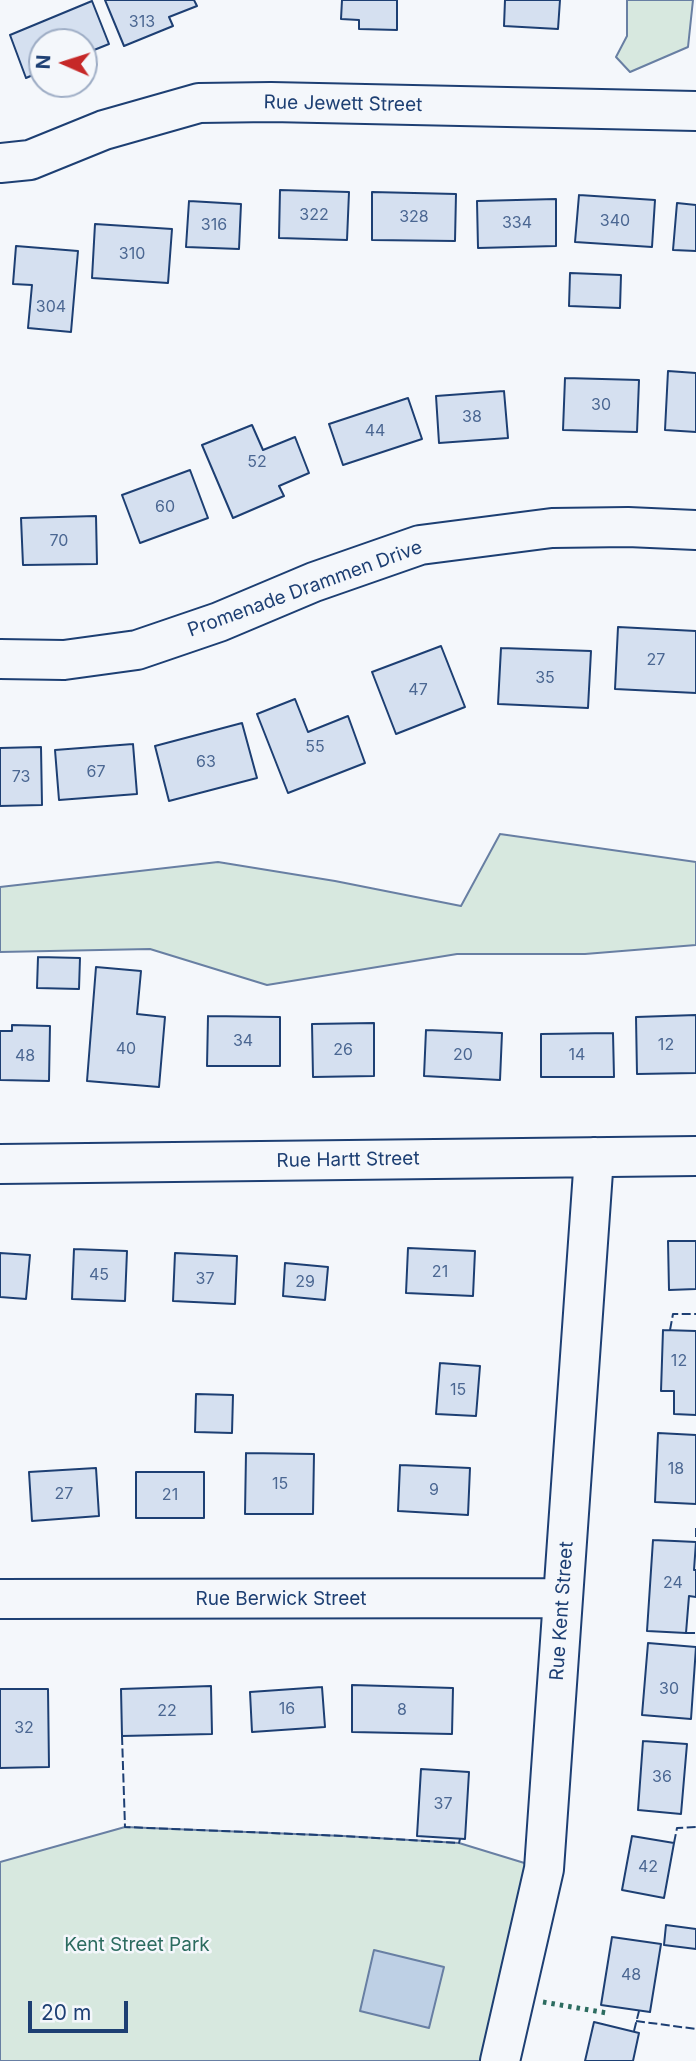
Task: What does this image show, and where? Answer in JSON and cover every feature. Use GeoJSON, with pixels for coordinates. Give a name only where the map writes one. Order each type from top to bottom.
{"type":"FeatureCollection","features":[{"type":"Feature","properties":{"kind":"street","name":"Rue Jewett Street"},"geometry":{"type":"LineString","coordinates":[[0,163],[30,160],[104,130],[199,103],[271,102],[696,111]]}},
{"type":"Feature","properties":{"kind":"street","name":"Promenade Drammen Drive"},"geometry":{"type":"LineString","coordinates":[[0,659],[64,660],[137,650],[219,622],[314,582],[421,545],[552,528],[696,530]]}},
{"type":"Feature","properties":{"kind":"street","name":"Rue Hartt Street"},"geometry":{"type":"LineString","coordinates":[[0,1164],[696,1156]]}},
{"type":"Feature","properties":{"kind":"street","name":"Rue Kent Street"},"geometry":{"type":"LineString","coordinates":[[500,2061],[544,1869],[594,1157]]}},
{"type":"Feature","properties":{"kind":"street","name":"Rue Berwick Street"},"geometry":{"type":"LineString","coordinates":[[0,1599],[562,1598]]}},
{"type":"Feature","properties":{"kind":"green space"},"geometry":{"type":"Polygon","coordinates":[[[627,0],[693,0],[688,47],[630,72],[616,57],[627,36],[627,0]]]}},
{"type":"Feature","properties":{"kind":"green space"},"geometry":{"type":"Polygon","coordinates":[[[500,834],[696,862],[696,945],[585,954],[457,954],[267,985],[150,949],[0,952],[0,887],[218,862],[335,881],[461,906],[500,834]]]}},
{"type":"Feature","properties":{"kind":"green space","name":"Kent Street Park"},"geometry":{"type":"Polygon","coordinates":[[[125,1827],[459,1843],[544,1869],[500,2061],[0,2061],[0,1862],[125,1827]]]}},
{"type":"Feature","properties":{"kind":"water"},"geometry":{"type":"Polygon","coordinates":[[[374,1950],[444,1967],[429,2028],[360,2011],[374,1950]]]}},
{"type":"Feature","properties":{"kind":"building"},"geometry":{"type":"Polygon","coordinates":[[[105,0],[194,0],[197,6],[169,17],[173,26],[124,46],[105,0]]]}},
{"type":"Feature","properties":{"kind":"building"},"geometry":{"type":"Polygon","coordinates":[[[342,0],[397,0],[397,30],[359,29],[359,20],[341,19],[342,0]]]}},
{"type":"Feature","properties":{"kind":"building"},"geometry":{"type":"Polygon","coordinates":[[[505,0],[560,0],[558,29],[504,26],[505,0]]]}},
{"type":"Feature","properties":{"kind":"building"},"geometry":{"type":"Polygon","coordinates":[[[92,1],[109,44],[98,48],[98,28],[28,28],[26,78],[10,35],[92,1]]]}},
{"type":"Feature","properties":{"kind":"building"},"geometry":{"type":"Polygon","coordinates":[[[280,190],[349,192],[347,240],[279,238],[280,190]]]}},
{"type":"Feature","properties":{"kind":"building"},"geometry":{"type":"Polygon","coordinates":[[[372,192],[456,194],[455,241],[372,240],[372,192]]]}},
{"type":"Feature","properties":{"kind":"building"},"geometry":{"type":"Polygon","coordinates":[[[579,195],[655,200],[652,247],[575,242],[579,195]]]}},
{"type":"Feature","properties":{"kind":"building"},"geometry":{"type":"Polygon","coordinates":[[[556,199],[556,246],[478,248],[477,201],[556,199]]]}},
{"type":"Feature","properties":{"kind":"building"},"geometry":{"type":"Polygon","coordinates":[[[189,201],[241,204],[239,249],[186,247],[189,201]]]}},
{"type":"Feature","properties":{"kind":"building"},"geometry":{"type":"Polygon","coordinates":[[[677,203],[696,205],[696,251],[673,250],[677,203]]]}},
{"type":"Feature","properties":{"kind":"building"},"geometry":{"type":"Polygon","coordinates":[[[95,224],[172,229],[168,283],[92,278],[95,224]]]}},
{"type":"Feature","properties":{"kind":"building"},"geometry":{"type":"Polygon","coordinates":[[[16,246],[78,251],[71,332],[28,328],[32,285],[13,284],[16,246]]]}},
{"type":"Feature","properties":{"kind":"building"},"geometry":{"type":"Polygon","coordinates":[[[570,273],[621,275],[620,308],[569,306],[570,273]]]}},
{"type":"Feature","properties":{"kind":"building"},"geometry":{"type":"Polygon","coordinates":[[[668,371],[696,373],[696,432],[665,430],[668,371]]]}},
{"type":"Feature","properties":{"kind":"building"},"geometry":{"type":"Polygon","coordinates":[[[565,378],[639,380],[637,432],[563,430],[565,378]]]}},
{"type":"Feature","properties":{"kind":"building"},"geometry":{"type":"Polygon","coordinates":[[[504,391],[508,438],[439,443],[436,396],[504,391]]]}},
{"type":"Feature","properties":{"kind":"building"},"geometry":{"type":"Polygon","coordinates":[[[408,398],[422,439],[343,465],[329,424],[408,398]]]}},
{"type":"Feature","properties":{"kind":"building"},"geometry":{"type":"Polygon","coordinates":[[[252,425],[263,450],[295,437],[309,473],[279,486],[284,496],[233,518],[202,445],[252,425]]]}},
{"type":"Feature","properties":{"kind":"building"},"geometry":{"type":"Polygon","coordinates":[[[190,470],[208,518],[140,543],[122,495],[190,470]]]}},
{"type":"Feature","properties":{"kind":"building"},"geometry":{"type":"Polygon","coordinates":[[[96,516],[97,564],[23,565],[21,518],[96,516]]]}},
{"type":"Feature","properties":{"kind":"building"},"geometry":{"type":"Polygon","coordinates":[[[618,627],[696,631],[696,693],[615,689],[618,627]]]}},
{"type":"Feature","properties":{"kind":"building"},"geometry":{"type":"Polygon","coordinates":[[[441,646],[465,707],[396,734],[372,672],[441,646]]]}},
{"type":"Feature","properties":{"kind":"building"},"geometry":{"type":"Polygon","coordinates":[[[501,648],[591,651],[588,708],[498,704],[501,648]]]}},
{"type":"Feature","properties":{"kind":"building"},"geometry":{"type":"Polygon","coordinates":[[[295,699],[308,732],[348,716],[365,763],[288,793],[257,714],[295,699]]]}},
{"type":"Feature","properties":{"kind":"building"},"geometry":{"type":"Polygon","coordinates":[[[242,723],[257,778],[169,801],[155,746],[242,723]]]}},
{"type":"Feature","properties":{"kind":"building"},"geometry":{"type":"Polygon","coordinates":[[[133,744],[137,794],[59,800],[55,750],[133,744]]]}},
{"type":"Feature","properties":{"kind":"building"},"geometry":{"type":"Polygon","coordinates":[[[41,747],[42,805],[0,806],[0,748],[41,747]]]}},
{"type":"Feature","properties":{"kind":"building"},"geometry":{"type":"Polygon","coordinates":[[[38,957],[80,958],[79,989],[37,988],[38,957]]]}},
{"type":"Feature","properties":{"kind":"building"},"geometry":{"type":"Polygon","coordinates":[[[96,967],[141,971],[137,1014],[165,1017],[159,1087],[87,1081],[96,967]]]}},
{"type":"Feature","properties":{"kind":"building"},"geometry":{"type":"Polygon","coordinates":[[[696,1015],[696,1073],[637,1074],[636,1017],[696,1015]]]}},
{"type":"Feature","properties":{"kind":"building"},"geometry":{"type":"Polygon","coordinates":[[[208,1016],[280,1017],[280,1066],[207,1066],[208,1016]]]}},
{"type":"Feature","properties":{"kind":"building"},"geometry":{"type":"Polygon","coordinates":[[[374,1023],[374,1076],[313,1077],[312,1024],[374,1023]]]}},
{"type":"Feature","properties":{"kind":"building"},"geometry":{"type":"Polygon","coordinates":[[[12,1025],[50,1026],[49,1081],[0,1080],[0,1031],[12,1031],[12,1025]]]}},
{"type":"Feature","properties":{"kind":"building"},"geometry":{"type":"Polygon","coordinates":[[[426,1030],[502,1033],[500,1080],[424,1076],[426,1030]]]}},
{"type":"Feature","properties":{"kind":"building"},"geometry":{"type":"Polygon","coordinates":[[[613,1033],[614,1077],[541,1077],[541,1034],[613,1033]]]}},
{"type":"Feature","properties":{"kind":"building"},"geometry":{"type":"Polygon","coordinates":[[[668,1241],[696,1241],[696,1289],[669,1290],[668,1241]]]}},
{"type":"Feature","properties":{"kind":"building"},"geometry":{"type":"Polygon","coordinates":[[[408,1248],[475,1251],[473,1296],[406,1293],[408,1248]]]}},
{"type":"Feature","properties":{"kind":"building"},"geometry":{"type":"Polygon","coordinates":[[[74,1249],[127,1251],[125,1301],[72,1299],[74,1249]]]}},
{"type":"Feature","properties":{"kind":"building"},"geometry":{"type":"Polygon","coordinates":[[[0,1253],[30,1255],[26,1299],[0,1297],[0,1253]]]}},
{"type":"Feature","properties":{"kind":"building"},"geometry":{"type":"Polygon","coordinates":[[[175,1253],[237,1256],[235,1304],[173,1301],[175,1253]]]}},
{"type":"Feature","properties":{"kind":"building"},"geometry":{"type":"Polygon","coordinates":[[[285,1263],[328,1267],[325,1300],[283,1296],[285,1263]]]}},
{"type":"Feature","properties":{"kind":"building"},"geometry":{"type":"Polygon","coordinates":[[[663,1330],[696,1331],[696,1415],[674,1414],[674,1391],[661,1391],[663,1330]]]}},
{"type":"Feature","properties":{"kind":"building"},"geometry":{"type":"Polygon","coordinates":[[[440,1363],[480,1366],[476,1416],[436,1414],[440,1363]]]}},
{"type":"Feature","properties":{"kind":"building"},"geometry":{"type":"Polygon","coordinates":[[[196,1394],[233,1395],[232,1433],[195,1432],[196,1394]]]}},
{"type":"Feature","properties":{"kind":"building"},"geometry":{"type":"Polygon","coordinates":[[[658,1433],[696,1435],[696,1504],[655,1502],[658,1433]]]}},
{"type":"Feature","properties":{"kind":"building"},"geometry":{"type":"Polygon","coordinates":[[[246,1453],[314,1454],[313,1514],[245,1514],[246,1453]]]}},
{"type":"Feature","properties":{"kind":"building"},"geometry":{"type":"Polygon","coordinates":[[[400,1465],[470,1468],[468,1515],[398,1511],[400,1465]]]}},
{"type":"Feature","properties":{"kind":"building"},"geometry":{"type":"Polygon","coordinates":[[[96,1468],[99,1516],[32,1521],[29,1472],[96,1468]]]}},
{"type":"Feature","properties":{"kind":"building"},"geometry":{"type":"Polygon","coordinates":[[[136,1472],[204,1472],[204,1518],[136,1518],[136,1472]]]}},
{"type":"Feature","properties":{"kind":"building"},"geometry":{"type":"Polygon","coordinates":[[[653,1540],[696,1542],[696,1597],[689,1596],[686,1633],[647,1631],[653,1540]]]}},
{"type":"Feature","properties":{"kind":"building"},"geometry":{"type":"Polygon","coordinates":[[[648,1643],[696,1647],[691,1719],[642,1715],[648,1643]]]}},
{"type":"Feature","properties":{"kind":"building"},"geometry":{"type":"Polygon","coordinates":[[[352,1685],[453,1688],[452,1734],[352,1732],[352,1685]]]}},
{"type":"Feature","properties":{"kind":"building"},"geometry":{"type":"Polygon","coordinates":[[[211,1686],[212,1734],[122,1736],[121,1689],[211,1686]]]}},
{"type":"Feature","properties":{"kind":"building"},"geometry":{"type":"Polygon","coordinates":[[[322,1687],[325,1727],[252,1732],[250,1692],[322,1687]]]}},
{"type":"Feature","properties":{"kind":"building"},"geometry":{"type":"Polygon","coordinates":[[[0,1689],[48,1689],[49,1767],[0,1768],[0,1689]]]}},
{"type":"Feature","properties":{"kind":"building"},"geometry":{"type":"Polygon","coordinates":[[[643,1741],[687,1744],[681,1814],[638,1810],[643,1741]]]}},
{"type":"Feature","properties":{"kind":"building"},"geometry":{"type":"Polygon","coordinates":[[[421,1769],[469,1772],[465,1839],[417,1836],[421,1769]]]}},
{"type":"Feature","properties":{"kind":"building"},"geometry":{"type":"Polygon","coordinates":[[[632,1836],[674,1843],[664,1898],[622,1890],[632,1836]]]}},
{"type":"Feature","properties":{"kind":"building"},"geometry":{"type":"Polygon","coordinates":[[[666,1925],[696,1929],[696,1949],[664,1945],[666,1925]]]}},
{"type":"Feature","properties":{"kind":"building"},"geometry":{"type":"Polygon","coordinates":[[[612,1937],[661,1944],[650,2012],[601,2005],[612,1937]]]}},
{"type":"Feature","properties":{"kind":"building"},"geometry":{"type":"Polygon","coordinates":[[[594,2022],[639,2033],[633,2061],[585,2061],[594,2022]]]}},
{"type":"Feature","properties":{"kind":"hedge"},"geometry":{"type":"LineString","coordinates":[[543,2002],[607,2013]]}},
{"type":"Feature","properties":{"kind":"fence"},"geometry":{"type":"LineString","coordinates":[[670,1330],[673,1314],[696,1314]]}},
{"type":"Feature","properties":{"kind":"fence"},"geometry":{"type":"LineString","coordinates":[[696,1528],[696,1540]]}},
{"type":"Feature","properties":{"kind":"fence"},"geometry":{"type":"LineString","coordinates":[[686,1633],[696,1633]]}},
{"type":"Feature","properties":{"kind":"fence"},"geometry":{"type":"LineString","coordinates":[[122,1736],[125,1827],[459,1843],[460,1839]]}},
{"type":"Feature","properties":{"kind":"fence"},"geometry":{"type":"LineString","coordinates":[[674,1843],[677,1828],[696,1827]]}},
{"type":"Feature","properties":{"kind":"fence"},"geometry":{"type":"LineString","coordinates":[[634,2031],[639,2011]]}},
{"type":"Feature","properties":{"kind":"fence"},"geometry":{"type":"LineString","coordinates":[[636,2021],[696,2029]]}}]}
